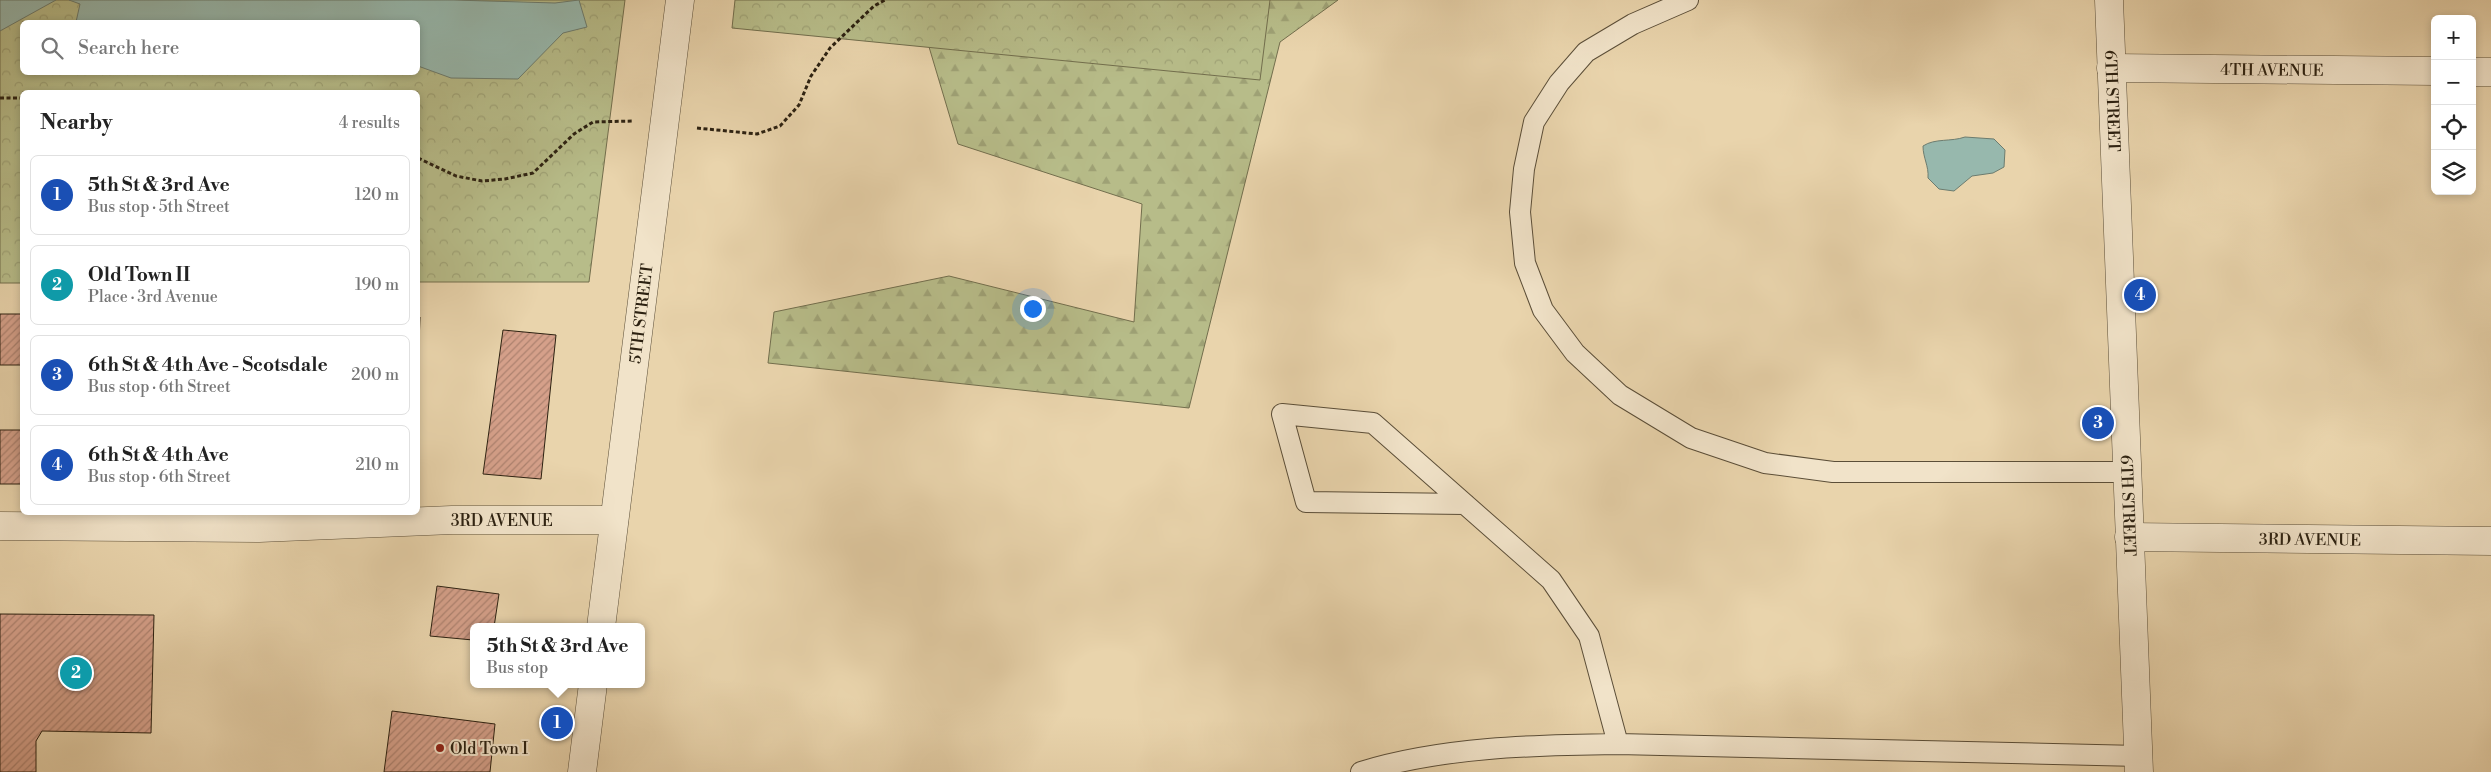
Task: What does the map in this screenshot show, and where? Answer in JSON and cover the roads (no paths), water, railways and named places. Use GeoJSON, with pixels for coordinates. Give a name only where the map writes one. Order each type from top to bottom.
{"type":"FeatureCollection","features":[{"type":"Feature","properties":{"kind":"street","name":"5TH STREET"},"geometry":{"type":"LineString","coordinates":[[601,623],[680,0]]}},
{"type":"Feature","properties":{"kind":"street","name":"6TH STREET"},"geometry":{"type":"LineString","coordinates":[[2109,0],[2139,764]]}},
{"type":"Feature","properties":{"kind":"street","name":"4TH AVENUE"},"geometry":{"type":"LineString","coordinates":[[2111,68],[2431,71]]}},
{"type":"Feature","properties":{"kind":"street"},"geometry":{"type":"LineString","coordinates":[[2476,72],[2491,72]]}},
{"type":"Feature","properties":{"kind":"street","name":"3RD AVENUE"},"geometry":{"type":"LineString","coordinates":[[0,526],[259,528],[452,520],[614,520]]}},
{"type":"Feature","properties":{"kind":"street","name":"3RD AVENUE"},"geometry":{"type":"LineString","coordinates":[[2129,537],[2491,541]]}},
{"type":"Feature","properties":{"kind":"street"},"geometry":{"type":"LineString","coordinates":[[582,772],[592,688]]}},
{"type":"Feature","properties":{"kind":"lane"},"geometry":{"type":"LineString","coordinates":[[1688,0],[1633,24],[1586,52],[1559,82],[1534,122],[1524,168],[1520,212],[1525,263],[1543,310],[1575,353],[1620,395],[1691,438],[1765,463],[1833,472],[2127,472]]}},
{"type":"Feature","properties":{"kind":"lane"},"geometry":{"type":"LineString","coordinates":[[1465,504],[1306,502],[1282,414],[1373,423],[1465,504],[1551,580],[1589,636],[1618,744]]}},
{"type":"Feature","properties":{"kind":"lane"},"geometry":{"type":"LineString","coordinates":[[1361,772],[1377,767],[1469,751],[1553,745],[1618,744],[2139,764]]}},
{"type":"Feature","properties":{"kind":"water"},"geometry":{"type":"Polygon","coordinates":[[[0,0],[56,0],[0,31],[0,0]]]}},
{"type":"Feature","properties":{"kind":"water"},"geometry":{"type":"Polygon","coordinates":[[[69,0],[454,0],[555,3],[579,0],[587,27],[563,33],[518,79],[451,78],[420,67],[420,20],[76,20],[80,4],[69,0]]]}},
{"type":"Feature","properties":{"kind":"water"},"geometry":{"type":"Polygon","coordinates":[[[1965,137],[1994,139],[2005,150],[2004,167],[1993,173],[1972,176],[1954,191],[1939,189],[1928,178],[1923,146],[1933,142],[1965,137]]]}},
{"type":"Feature","properties":{"kind":"place","name":"6th St & 4th Ave"},"geometry":{"type":"Point","coordinates":[2140,295]}},
{"type":"Feature","properties":{"kind":"place","name":"6th St & 4th Ave - Scotsdale"},"geometry":{"type":"Point","coordinates":[2098,423]}},
{"type":"Feature","properties":{"kind":"place","name":"Old Town II"},"geometry":{"type":"Point","coordinates":[76,673]}},
{"type":"Feature","properties":{"kind":"place","name":"5th St & 3rd Ave"},"geometry":{"type":"Point","coordinates":[557,723]}},
{"type":"Feature","properties":{"kind":"place","name":"Old Town I"},"geometry":{"type":"Point","coordinates":[440,748]}}]}
